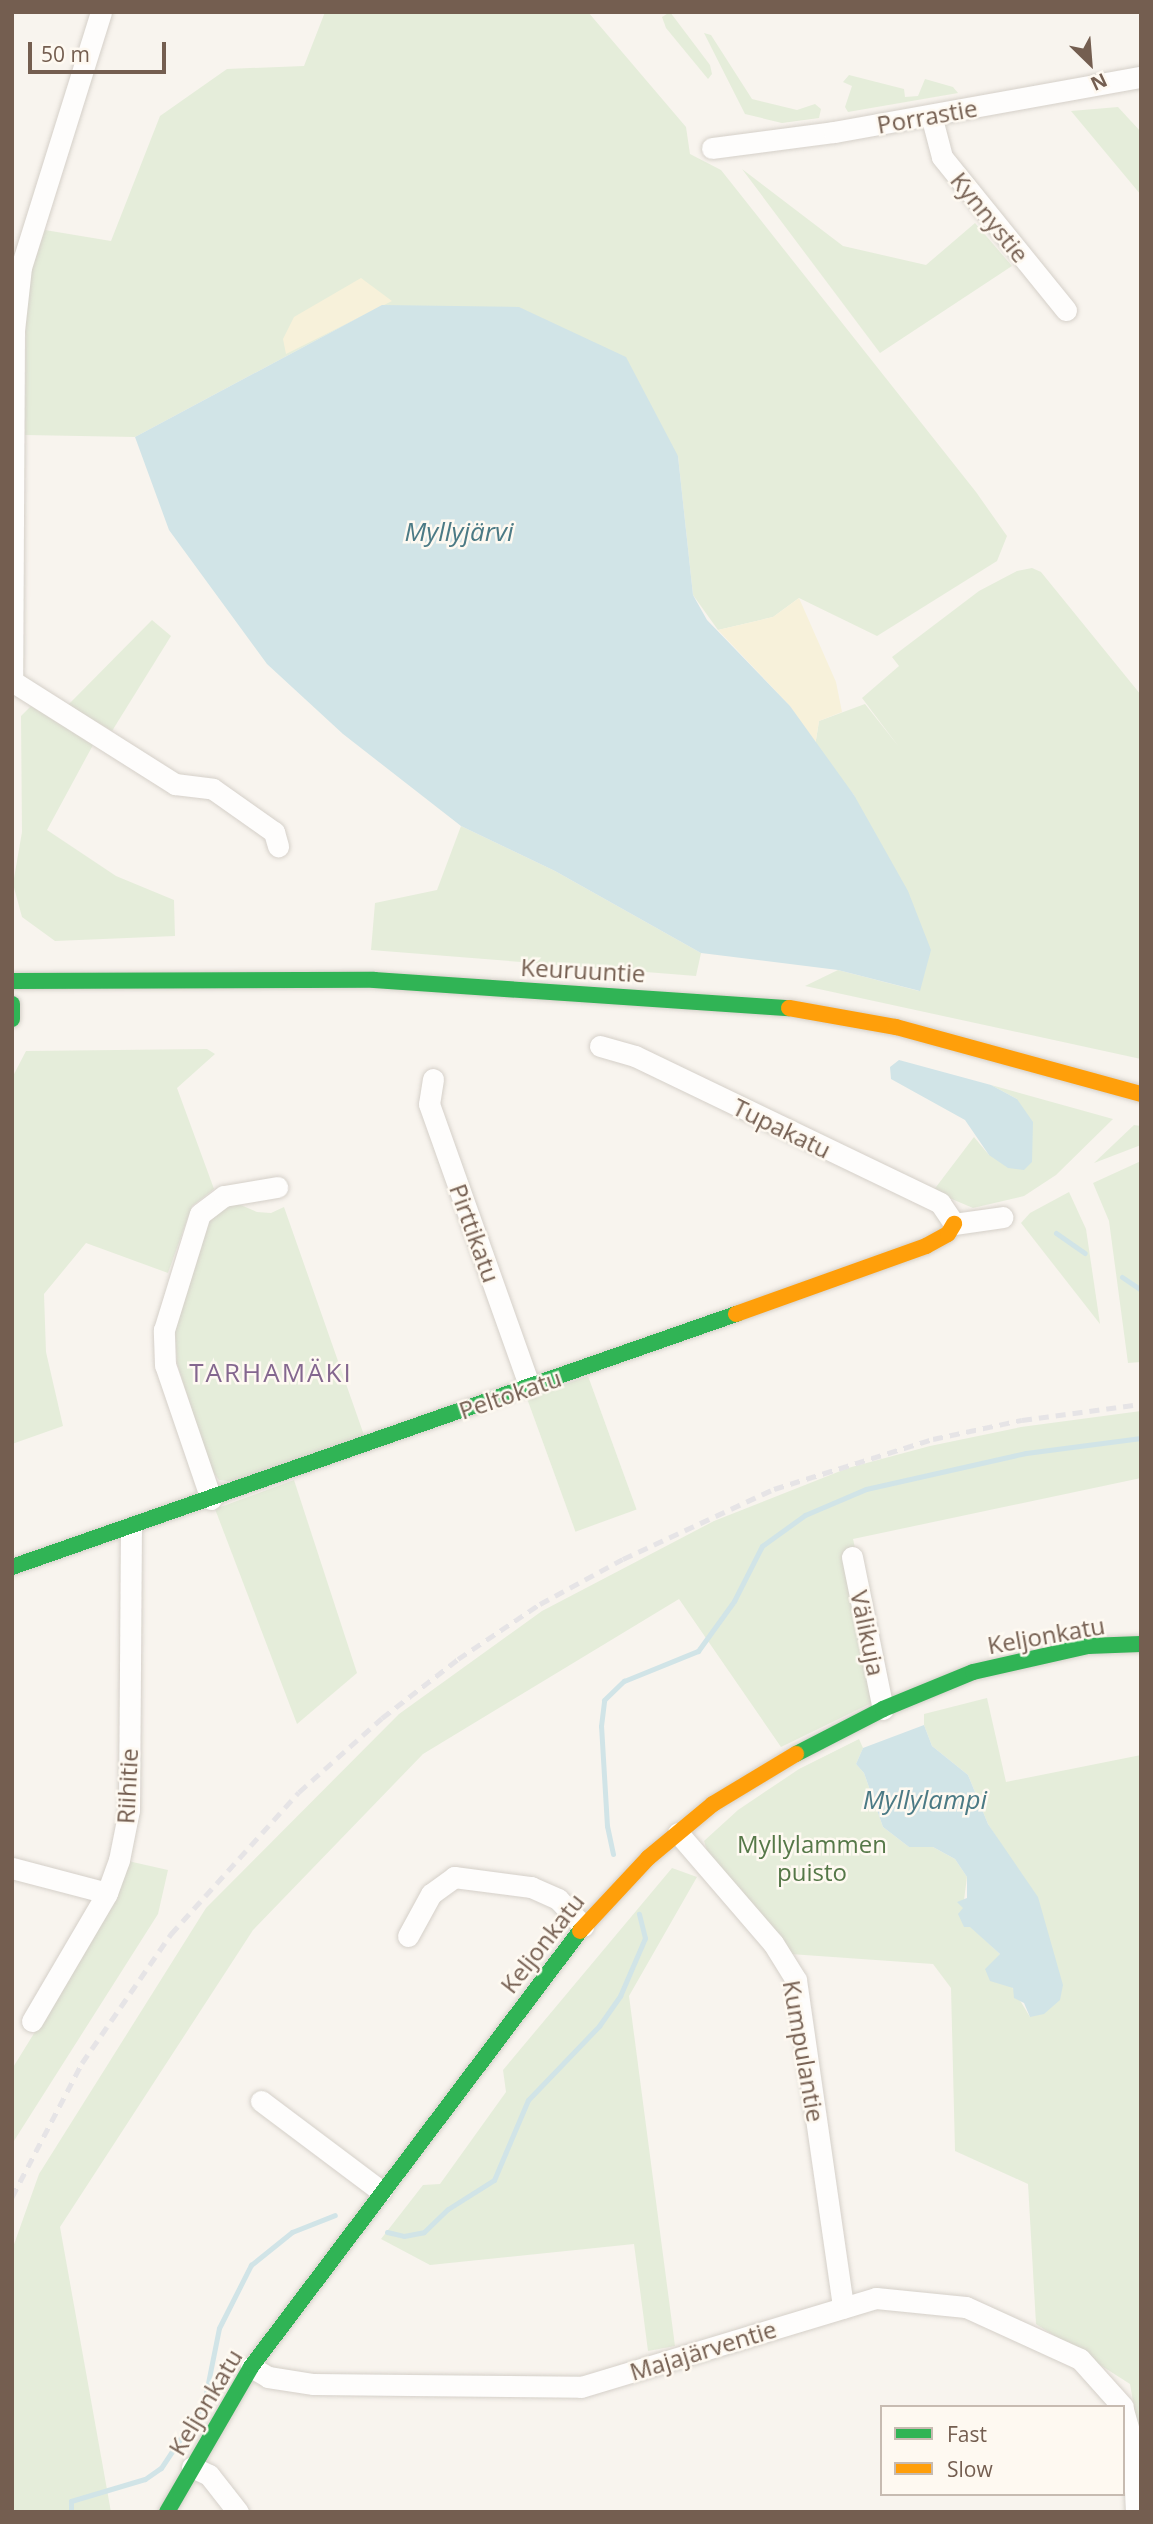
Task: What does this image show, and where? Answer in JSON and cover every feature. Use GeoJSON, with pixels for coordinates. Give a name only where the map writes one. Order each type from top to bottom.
{"type":"FeatureCollection","features":[{"type":"Feature","properties":{"kind":"main road","name":"Keuruuntie"},"geometry":{"type":"LineString","coordinates":[[12,981],[374,980],[766,1004],[896,1027],[1052,1066],[1141,1094]]}},
{"type":"Feature","properties":{"kind":"main road"},"geometry":{"type":"LineString","coordinates":[[12,1004],[12,1019]]}},
{"type":"Feature","properties":{"kind":"main road","name":"Peltokatu"},"geometry":{"type":"LineString","coordinates":[[12,1567],[131,1529],[926,1246],[948,1234],[954,1224]]}},
{"type":"Feature","properties":{"kind":"main road","name":"Keljonkatu"},"geometry":{"type":"LineString","coordinates":[[167,2512],[251,2367],[381,2191],[583,1926],[678,1833],[765,1770],[883,1709],[973,1672],[1088,1646],[1141,1644]]}},
{"type":"Feature","properties":{"kind":"street"},"geometry":{"type":"LineString","coordinates":[[12,691],[13,330],[24,256],[101,12]]}},
{"type":"Feature","properties":{"kind":"street","name":"Porrastie"},"geometry":{"type":"LineString","coordinates":[[712,148],[931,115],[1141,77]]}},
{"type":"Feature","properties":{"kind":"street","name":"Kynnystie"},"geometry":{"type":"LineString","coordinates":[[931,115],[942,157],[1066,310]]}},
{"type":"Feature","properties":{"kind":"street"},"geometry":{"type":"LineString","coordinates":[[12,681],[175,784],[213,789],[274,832],[278,846]]}},
{"type":"Feature","properties":{"kind":"street","name":"Tupakatu"},"geometry":{"type":"LineString","coordinates":[[600,1046],[635,1056],[940,1203],[954,1224]]}},
{"type":"Feature","properties":{"kind":"street","name":"Pirttikatu"},"geometry":{"type":"LineString","coordinates":[[433,1079],[429,1104],[530,1387]]}},
{"type":"Feature","properties":{"kind":"street"},"geometry":{"type":"LineString","coordinates":[[211,1499],[165,1365],[164,1330],[200,1214],[224,1196],[277,1187]]}},
{"type":"Feature","properties":{"kind":"street"},"geometry":{"type":"LineString","coordinates":[[954,1224],[1003,1217]]}},
{"type":"Feature","properties":{"kind":"street","name":"Riihitie"},"geometry":{"type":"LineString","coordinates":[[32,2021],[107,1893],[129,1810],[131,1529]]}},
{"type":"Feature","properties":{"kind":"street","name":"Välikuja"},"geometry":{"type":"LineString","coordinates":[[852,1557],[883,1709]]}},
{"type":"Feature","properties":{"kind":"street","name":"Kumpulantie"},"geometry":{"type":"LineString","coordinates":[[678,1833],[773,1943],[796,1980],[843,2308]]}},
{"type":"Feature","properties":{"kind":"street"},"geometry":{"type":"LineString","coordinates":[[12,1868],[107,1893]]}},
{"type":"Feature","properties":{"kind":"street"},"geometry":{"type":"LineString","coordinates":[[408,1936],[431,1894],[454,1877],[531,1887],[558,1899],[583,1926]]}},
{"type":"Feature","properties":{"kind":"street"},"geometry":{"type":"LineString","coordinates":[[261,2101],[381,2191]]}},
{"type":"Feature","properties":{"kind":"street","name":"Majajärventie"},"geometry":{"type":"LineString","coordinates":[[251,2367],[268,2378],[313,2384],[580,2387],[876,2298],[966,2307],[1080,2359],[1108,2385],[1121,2405]]}},
{"type":"Feature","properties":{"kind":"street","name":"Majajärventie"},"geometry":{"type":"LineString","coordinates":[[1125,2416],[1133,2446],[1136,2512]]}},
{"type":"Feature","properties":{"kind":"street"},"geometry":{"type":"LineString","coordinates":[[192,2466],[209,2475],[238,2512]]}},
{"type":"Feature","properties":{"kind":"green space"},"geometry":{"type":"Polygon","coordinates":[[[325,12],[588,12],[686,127],[690,154],[721,170],[976,492],[1007,536],[997,561],[877,636],[799,598],[773,617],[718,630],[693,595],[678,456],[382,305],[135,437],[25,435],[26,284],[45,230],[111,241],[160,116],[227,69],[304,66],[325,12]]]}},
{"type":"Feature","properties":{"kind":"green space"},"geometry":{"type":"Polygon","coordinates":[[[670,12],[710,65],[712,74],[708,79],[666,28],[662,17],[670,12]]]}},
{"type":"Feature","properties":{"kind":"green space"},"geometry":{"type":"Polygon","coordinates":[[[704,33],[711,35],[752,99],[797,110],[815,104],[821,109],[819,118],[782,123],[745,114],[704,33]]]}},
{"type":"Feature","properties":{"kind":"green space"},"geometry":{"type":"Polygon","coordinates":[[[849,75],[904,89],[905,97],[918,96],[925,79],[953,87],[958,93],[848,112],[845,107],[852,86],[843,82],[849,75]]]}},
{"type":"Feature","properties":{"kind":"green space"},"geometry":{"type":"Polygon","coordinates":[[[1118,107],[1141,132],[1141,195],[1071,111],[1118,107]]]}},
{"type":"Feature","properties":{"kind":"green space"},"geometry":{"type":"Polygon","coordinates":[[[742,169],[843,246],[926,265],[975,223],[1012,266],[880,353],[742,169]]]}},
{"type":"Feature","properties":{"kind":"green space"},"geometry":{"type":"Polygon","coordinates":[[[1032,568],[1041,572],[1141,695],[1141,1059],[805,986],[838,970],[919,991],[854,795],[815,746],[819,721],[865,704],[899,747],[862,698],[899,666],[892,657],[979,591],[1017,571],[1032,568]]]}},
{"type":"Feature","properties":{"kind":"green space"},"geometry":{"type":"Polygon","coordinates":[[[152,620],[171,636],[112,731],[68,705],[152,620]]]}},
{"type":"Feature","properties":{"kind":"green space"},"geometry":{"type":"Polygon","coordinates":[[[31,706],[93,745],[47,830],[116,876],[174,900],[175,936],[55,941],[22,917],[13,884],[22,832],[21,716],[31,706]]]}},
{"type":"Feature","properties":{"kind":"green space"},"geometry":{"type":"Polygon","coordinates":[[[461,826],[555,871],[701,953],[696,976],[371,950],[375,903],[437,890],[461,826]]]}},
{"type":"Feature","properties":{"kind":"green space"},"geometry":{"type":"Polygon","coordinates":[[[207,1049],[215,1054],[177,1088],[214,1189],[192,1206],[168,1273],[86,1243],[44,1294],[46,1352],[63,1426],[12,1444],[12,1078],[26,1051],[207,1049]]]}},
{"type":"Feature","properties":{"kind":"green space"},"geometry":{"type":"Polygon","coordinates":[[[991,1085],[1113,1119],[1056,1175],[1024,1196],[973,1208],[933,1191],[974,1137],[989,1155],[1017,1099],[991,1085]]]}},
{"type":"Feature","properties":{"kind":"green space"},"geometry":{"type":"Polygon","coordinates":[[[1134,1125],[1141,1126],[1141,1145],[1094,1163],[1134,1125]]]}},
{"type":"Feature","properties":{"kind":"green space"},"geometry":{"type":"Polygon","coordinates":[[[1141,1161],[1141,1362],[1128,1363],[1109,1221],[1093,1183],[1141,1161]]]}},
{"type":"Feature","properties":{"kind":"green space"},"geometry":{"type":"Polygon","coordinates":[[[1069,1192],[1086,1229],[1100,1324],[1021,1223],[1030,1213],[1069,1192]]]}},
{"type":"Feature","properties":{"kind":"green space"},"geometry":{"type":"Polygon","coordinates":[[[236,1203],[257,1212],[271,1213],[284,1207],[365,1438],[236,1482],[219,1480],[210,1468],[177,1363],[175,1330],[206,1223],[217,1209],[236,1203]]]}},
{"type":"Feature","properties":{"kind":"green space"},"geometry":{"type":"Polygon","coordinates":[[[588,1376],[637,1509],[575,1532],[527,1398],[588,1376]]]}},
{"type":"Feature","properties":{"kind":"green space"},"geometry":{"type":"Polygon","coordinates":[[[1141,1411],[1141,1478],[853,1539],[888,1695],[781,1747],[679,1599],[423,1754],[253,1930],[60,2227],[111,2512],[12,2512],[12,2250],[39,2174],[206,1908],[399,1714],[542,1611],[714,1521],[848,1468],[930,1446],[1021,1427],[1141,1411]]]}},
{"type":"Feature","properties":{"kind":"green space"},"geometry":{"type":"Polygon","coordinates":[[[294,1480],[357,1673],[297,1724],[215,1509],[294,1480]]]}},
{"type":"Feature","properties":{"kind":"green space","name":"Myllylammen puisto"},"geometry":{"type":"Polygon","coordinates":[[[987,1698],[1006,1782],[1141,1755],[1141,2447],[1130,2384],[1036,2324],[1028,2184],[955,2151],[951,1988],[933,1964],[790,1954],[709,1857],[704,1841],[738,1810],[799,1769],[859,1739],[863,1748],[856,1764],[864,1773],[883,1827],[909,1847],[933,1847],[955,1859],[967,1877],[963,1908],[970,1926],[1000,1954],[997,1962],[1030,2017],[1006,1852],[988,1824],[968,1775],[932,1746],[924,1725],[924,1714],[987,1698]]]}},
{"type":"Feature","properties":{"kind":"green space"},"geometry":{"type":"Polygon","coordinates":[[[128,1861],[168,1870],[158,1914],[12,2144],[12,2069],[117,1899],[128,1861]]]}},
{"type":"Feature","properties":{"kind":"green space"},"geometry":{"type":"Polygon","coordinates":[[[672,1868],[697,1877],[629,1996],[675,2346],[648,2351],[634,2244],[430,2265],[381,2239],[423,2185],[440,2184],[506,2092],[503,2070],[672,1868]]]}},
{"type":"Feature","properties":{"kind":"sand"},"geometry":{"type":"Polygon","coordinates":[[[361,278],[392,301],[286,354],[283,339],[294,317],[361,278]]]}},
{"type":"Feature","properties":{"kind":"sand"},"geometry":{"type":"Polygon","coordinates":[[[799,598],[836,682],[842,712],[819,721],[815,746],[790,706],[718,630],[773,617],[799,598]]]}},
{"type":"Feature","properties":{"kind":"water","name":"Myllyjärvi"},"geometry":{"type":"Polygon","coordinates":[[[382,305],[519,307],[626,357],[678,456],[693,595],[707,620],[790,706],[854,795],[908,891],[931,950],[920,991],[838,970],[701,953],[555,871],[461,826],[343,734],[267,664],[169,530],[135,437],[382,305]]]}},
{"type":"Feature","properties":{"kind":"water"},"geometry":{"type":"Polygon","coordinates":[[[899,1060],[991,1085],[1017,1099],[1033,1122],[1032,1162],[1024,1170],[1008,1168],[989,1155],[965,1120],[891,1079],[890,1067],[899,1060]]]}},
{"type":"Feature","properties":{"kind":"water","name":"Myllylampi"},"geometry":{"type":"Polygon","coordinates":[[[924,1725],[932,1746],[968,1775],[988,1824],[1038,1897],[1063,1985],[1060,2000],[1044,2014],[1030,2017],[1024,2003],[1014,1998],[1013,1988],[990,1981],[985,1969],[1000,1954],[970,1927],[964,1927],[958,1914],[963,1908],[957,1902],[967,1898],[967,1877],[955,1859],[933,1847],[909,1847],[883,1827],[864,1773],[856,1764],[863,1748],[924,1725]]]}},
{"type":"Feature","properties":{"kind":"waterway"},"geometry":{"type":"LineString","coordinates":[[1056,1233],[1085,1253]]}},
{"type":"Feature","properties":{"kind":"waterway"},"geometry":{"type":"LineString","coordinates":[[1122,1277],[1141,1290]]}},
{"type":"Feature","properties":{"kind":"waterway"},"geometry":{"type":"LineString","coordinates":[[613,1854],[607,1826],[601,1726],[604,1700],[624,1681],[698,1651],[734,1601],[762,1546],[805,1515],[866,1489],[1026,1453],[1141,1438]]}},
{"type":"Feature","properties":{"kind":"waterway"},"geometry":{"type":"LineString","coordinates":[[387,2232],[404,2236],[424,2232],[448,2209],[494,2180],[528,2100],[599,2026],[620,1996],[645,1938],[639,1914]]}},
{"type":"Feature","properties":{"kind":"waterway"},"geometry":{"type":"LineString","coordinates":[[71,2512],[71,2501],[145,2479],[161,2468],[204,2403],[219,2328],[251,2265],[292,2232],[335,2215]]}},
{"type":"Feature","properties":{"kind":"railway"},"geometry":{"type":"LineString","coordinates":[[12,2197],[82,2063],[171,1934],[299,1792],[382,1718],[458,1659],[540,1604],[623,1559],[774,1489],[933,1439],[1022,1420],[1141,1404]]}},
{"type":"Feature","properties":{"kind":"traffic: fast"},"geometry":{"type":"LineString","coordinates":[[12,981],[374,980],[789,1008]]}},
{"type":"Feature","properties":{"kind":"traffic: fast"},"geometry":{"type":"LineString","coordinates":[[12,1004],[12,1019]]}},
{"type":"Feature","properties":{"kind":"traffic: fast"},"geometry":{"type":"LineString","coordinates":[[12,1567],[736,1314]]}},
{"type":"Feature","properties":{"kind":"traffic: fast"},"geometry":{"type":"LineString","coordinates":[[796,1754],[883,1709],[973,1672],[1088,1646],[1141,1644]]}},
{"type":"Feature","properties":{"kind":"traffic: fast"},"geometry":{"type":"LineString","coordinates":[[167,2512],[251,2367],[580,1931]]}},
{"type":"Feature","properties":{"kind":"traffic: slow"},"geometry":{"type":"LineString","coordinates":[[789,1008],[896,1027],[1141,1094]]}},
{"type":"Feature","properties":{"kind":"traffic: slow"},"geometry":{"type":"LineString","coordinates":[[736,1314],[926,1246],[948,1234],[954,1224]]}},
{"type":"Feature","properties":{"kind":"traffic: slow"},"geometry":{"type":"LineString","coordinates":[[580,1931],[648,1858],[713,1804],[796,1754]]}},
{"type":"Feature","properties":{"kind":"district","name":"TARHAMÄKI"},"geometry":{"type":"Point","coordinates":[271,1373]}}]}
